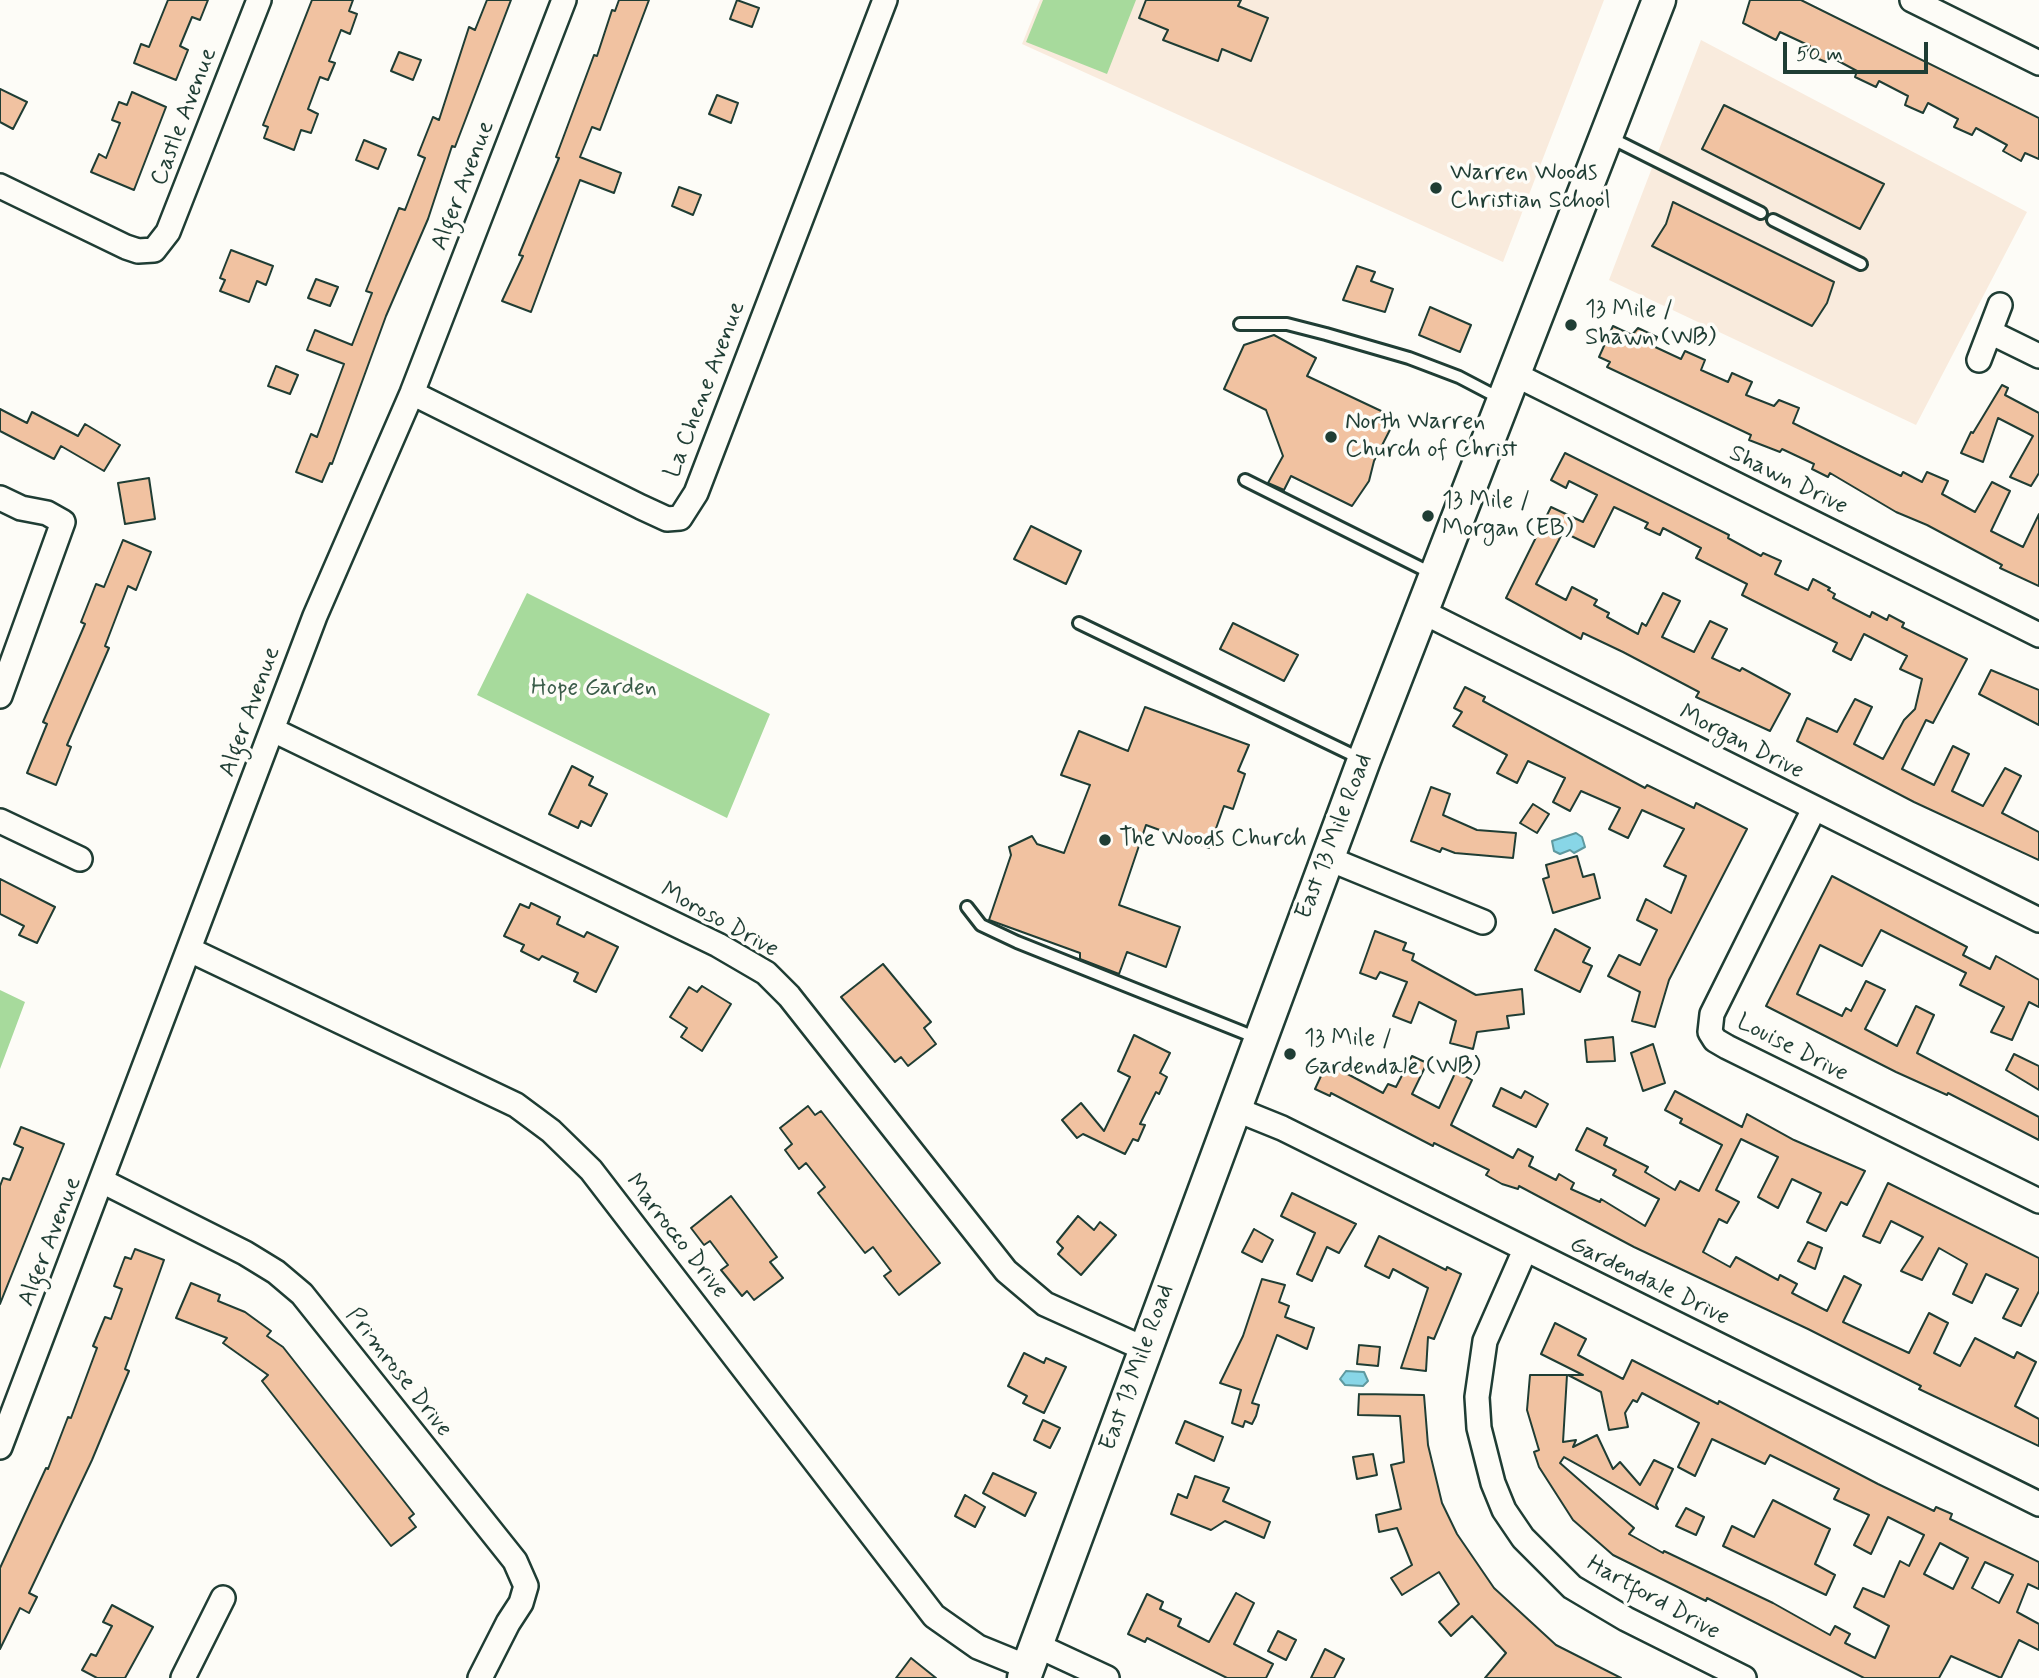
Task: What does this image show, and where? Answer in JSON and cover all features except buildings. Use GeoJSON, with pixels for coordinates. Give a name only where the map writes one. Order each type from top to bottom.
{"type":"FeatureCollection","features":[{"type":"Feature","properties":{"kind":"main road","name":"East 13 Mile Road"},"geometry":{"type":"LineString","coordinates":[[1029,1663],[1364,760],[1659,0]]}},
{"type":"Feature","properties":{"kind":"street","name":"Castle Avenue"},"geometry":{"type":"LineString","coordinates":[[0,186],[126,247],[138,251],[154,250],[168,232],[259,0]]}},
{"type":"Feature","properties":{"kind":"street","name":"Alger Avenue"},"geometry":{"type":"LineString","coordinates":[[0,1447],[315,615],[412,393],[564,0]]}},
{"type":"Feature","properties":{"kind":"street","name":"La Chene Avenue"},"geometry":{"type":"LineString","coordinates":[[412,393],[667,519],[680,519],[696,493],[885,0]]}},
{"type":"Feature","properties":{"kind":"street"},"geometry":{"type":"LineString","coordinates":[[1912,0],[2039,63]]}},
{"type":"Feature","properties":{"kind":"street"},"geometry":{"type":"LineString","coordinates":[[1979,360],[2000,305]]}},
{"type":"Feature","properties":{"kind":"street"},"geometry":{"type":"LineString","coordinates":[[1990,332],[2039,356]]}},
{"type":"Feature","properties":{"kind":"street","name":"Shawn Drive"},"geometry":{"type":"LineString","coordinates":[[1509,387],[2039,635]]}},
{"type":"Feature","properties":{"kind":"street"},"geometry":{"type":"LineString","coordinates":[[0,498],[21,508],[47,513],[63,522],[0,696]]}},
{"type":"Feature","properties":{"kind":"street","name":"Morgan Drive"},"geometry":{"type":"LineString","coordinates":[[1421,611],[2039,920]]}},
{"type":"Feature","properties":{"kind":"street","name":"Moroso Drive"},"geometry":{"type":"LineString","coordinates":[[273,730],[718,945],[766,973],[789,996],[1006,1271],[1045,1304],[1145,1349]]}},
{"type":"Feature","properties":{"kind":"street","name":"Louise Drive"},"geometry":{"type":"LineString","coordinates":[[1814,809],[1712,1014],[1710,1032],[1715,1040],[1727,1047],[2039,1201]]}},
{"type":"Feature","properties":{"kind":"street"},"geometry":{"type":"LineString","coordinates":[[0,821],[80,859]]}},
{"type":"Feature","properties":{"kind":"street"},"geometry":{"type":"LineString","coordinates":[[1327,858],[1483,922]]}},
{"type":"Feature","properties":{"kind":"street","name":"Marrocco Drive"},"geometry":{"type":"LineString","coordinates":[[190,950],[516,1105],[551,1131],[591,1170],[934,1616],[978,1647],[1029,1663],[1107,1678]]}},
{"type":"Feature","properties":{"kind":"street","name":"Gardendale Drive"},"geometry":{"type":"LineString","coordinates":[[1234,1109],[1282,1128],[2039,1504]]}},
{"type":"Feature","properties":{"kind":"street","name":"Primrose Drive"},"geometry":{"type":"LineString","coordinates":[[102,1181],[245,1253],[276,1272],[302,1294],[514,1561],[526,1586],[521,1603],[480,1678]]}},
{"type":"Feature","properties":{"kind":"street","name":"Hartford Drive"},"geometry":{"type":"LineString","coordinates":[[1525,1250],[1486,1341],[1477,1397],[1481,1437],[1504,1510],[1523,1538],[1572,1587],[1626,1619],[1744,1678]]}},
{"type":"Feature","properties":{"kind":"street"},"geometry":{"type":"LineString","coordinates":[[183,1678],[223,1598]]}},
{"type":"Feature","properties":{"kind":"lane"},"geometry":{"type":"LineString","coordinates":[[1606,135],[1761,213]]}},
{"type":"Feature","properties":{"kind":"lane"},"geometry":{"type":"LineString","coordinates":[[1773,220],[1861,264]]}},
{"type":"Feature","properties":{"kind":"lane"},"geometry":{"type":"LineString","coordinates":[[1240,324],[1287,324],[1446,372],[1509,387]]}},
{"type":"Feature","properties":{"kind":"lane"},"geometry":{"type":"LineString","coordinates":[[1245,480],[1435,576]]}},
{"type":"Feature","properties":{"kind":"lane"},"geometry":{"type":"LineString","coordinates":[[1079,623],[1364,760]]}},
{"type":"Feature","properties":{"kind":"lane"},"geometry":{"type":"LineString","coordinates":[[968,907],[981,925],[1017,942],[1259,1039]]}},
{"type":"Feature","properties":{"kind":"shaded area","name":"Warren Woods Christian School"},"geometry":{"type":"Polygon","coordinates":[[[1040,0],[1604,0],[1503,262],[1022,44],[1040,0]]]}},
{"type":"Feature","properties":{"kind":"shaded area"},"geometry":{"type":"Polygon","coordinates":[[[1701,40],[2027,212],[1916,425],[1609,280],[1701,40]]]}},
{"type":"Feature","properties":{"kind":"green space"},"geometry":{"type":"Polygon","coordinates":[[[1043,0],[1136,0],[1107,74],[1026,42],[1043,0]]]}},
{"type":"Feature","properties":{"kind":"green space","name":"Hope Garden"},"geometry":{"type":"Polygon","coordinates":[[[527,593],[770,714],[727,818],[477,695],[527,593]]]}},
{"type":"Feature","properties":{"kind":"green space"},"geometry":{"type":"Polygon","coordinates":[[[0,990],[25,1002],[0,1069],[0,990]]]}},
{"type":"Feature","properties":{"kind":"water"},"geometry":{"type":"Polygon","coordinates":[[[1576,833],[1582,837],[1585,847],[1574,853],[1570,850],[1560,854],[1554,851],[1552,841],[1576,833]]]}},
{"type":"Feature","properties":{"kind":"water"},"geometry":{"type":"Polygon","coordinates":[[[1346,1371],[1364,1372],[1368,1381],[1363,1386],[1345,1385],[1340,1379],[1346,1371]]]}},
{"type":"Feature","properties":{"kind":"place","name":"Warren Woods Christian School"},"geometry":{"type":"Point","coordinates":[1436,188]}},
{"type":"Feature","properties":{"kind":"place","name":"13 Mile / Shawn (WB)"},"geometry":{"type":"Point","coordinates":[1571,325]}},
{"type":"Feature","properties":{"kind":"place","name":"North Warren Church of Christ"},"geometry":{"type":"Point","coordinates":[1331,437]}},
{"type":"Feature","properties":{"kind":"place","name":"13 Mile / Morgan (EB)"},"geometry":{"type":"Point","coordinates":[1428,516]}},
{"type":"Feature","properties":{"kind":"place","name":"The Woods Church"},"geometry":{"type":"Point","coordinates":[1105,840]}},
{"type":"Feature","properties":{"kind":"place","name":"13 Mile / Gardendale (WB)"},"geometry":{"type":"Point","coordinates":[1290,1054]}}]}
